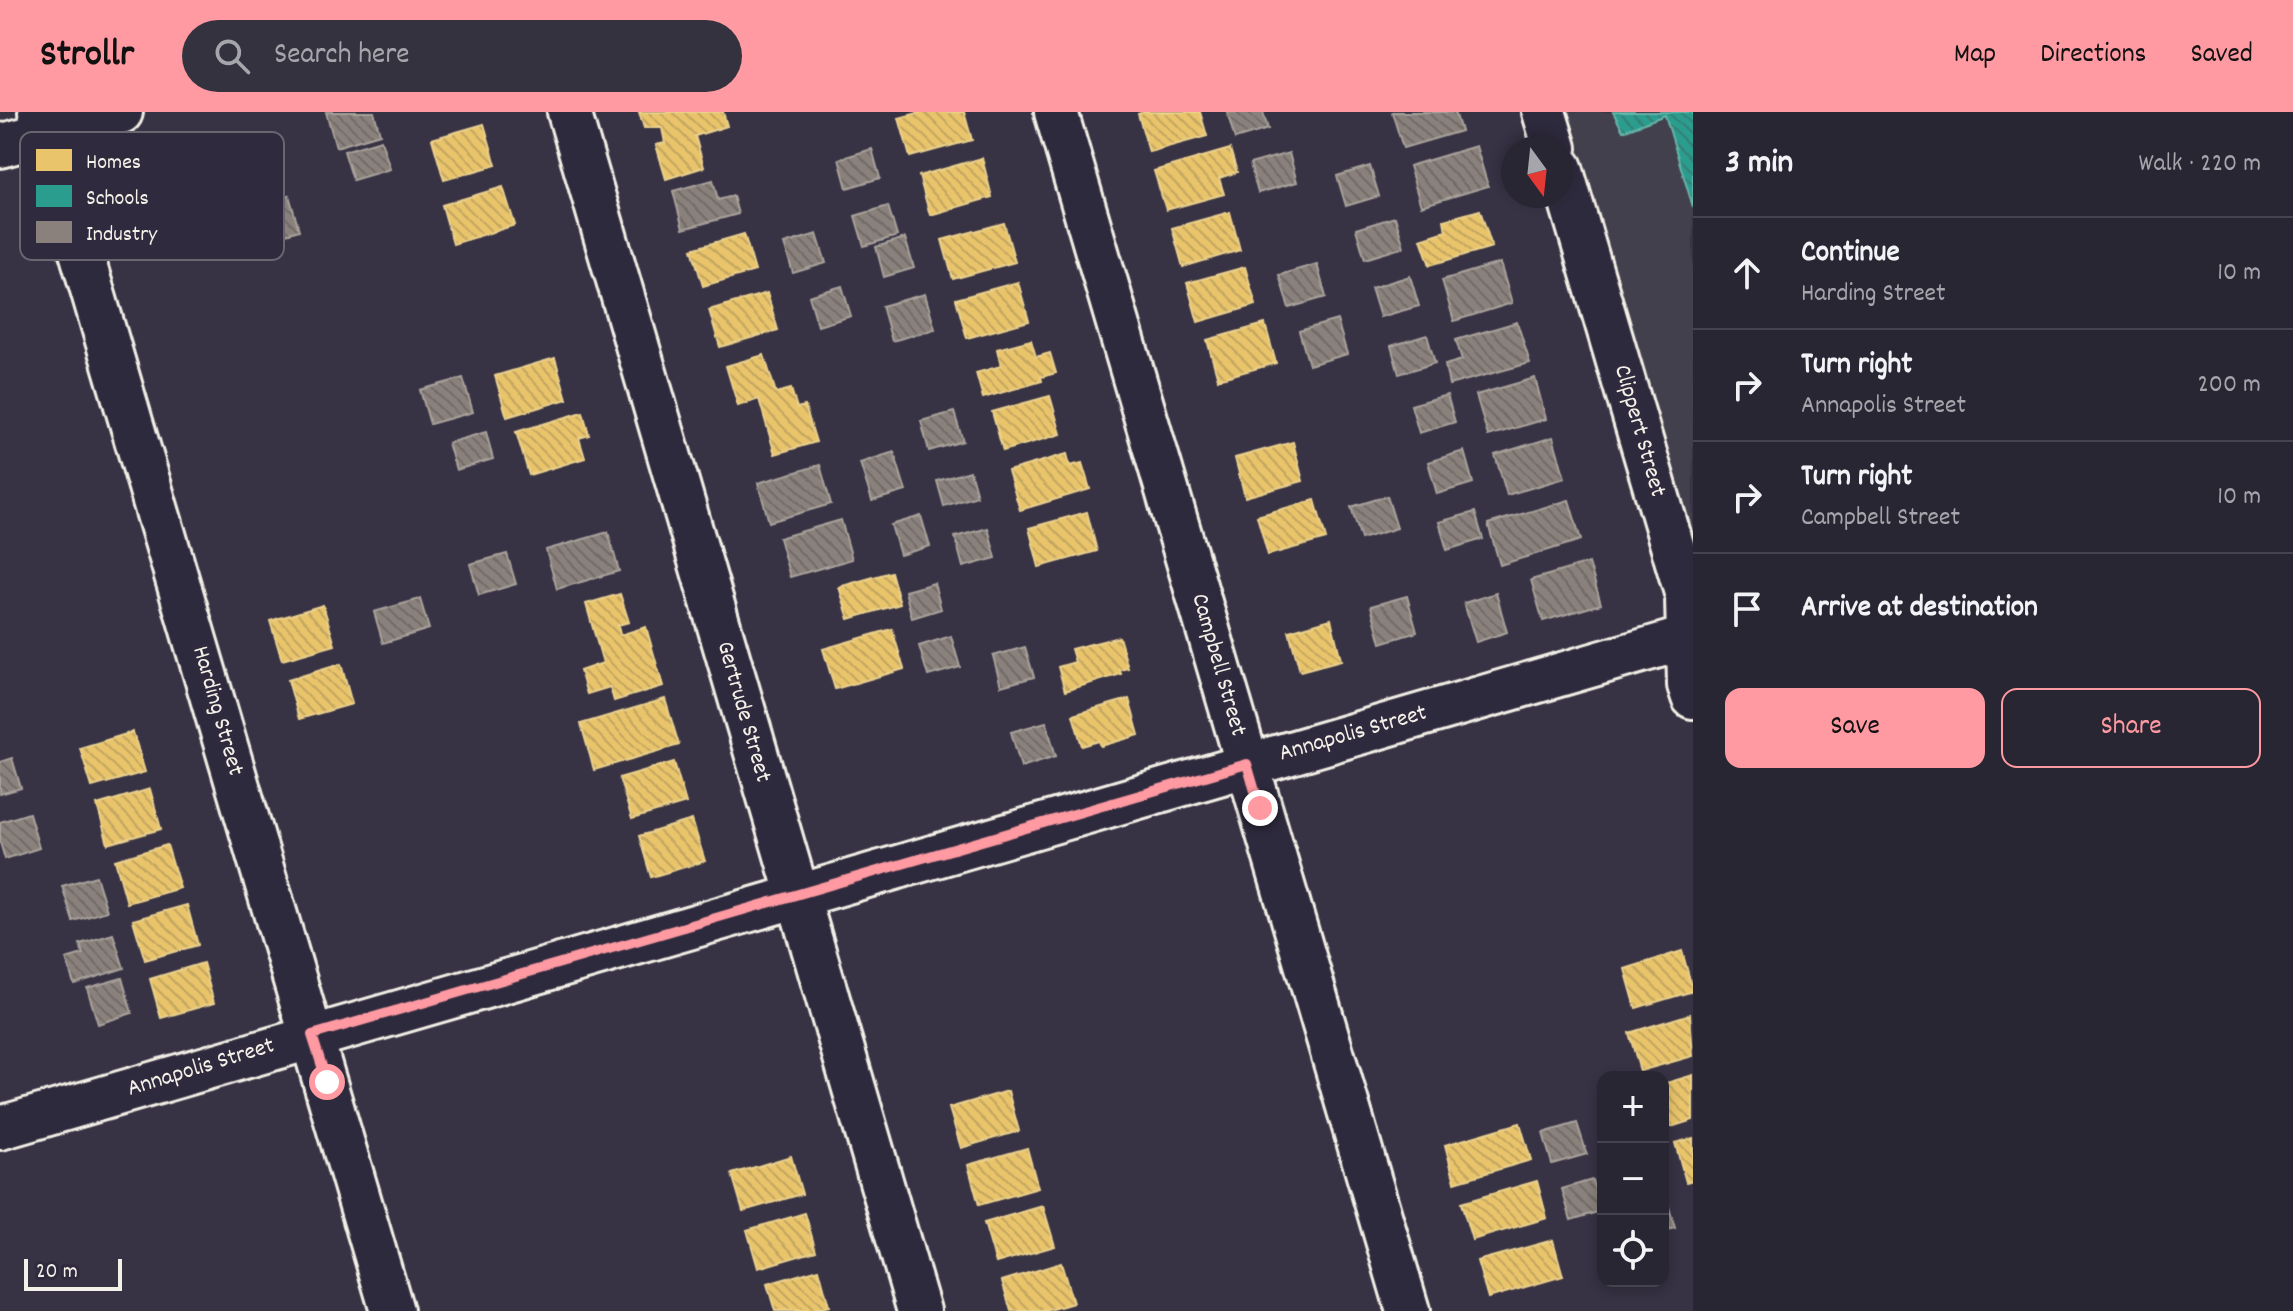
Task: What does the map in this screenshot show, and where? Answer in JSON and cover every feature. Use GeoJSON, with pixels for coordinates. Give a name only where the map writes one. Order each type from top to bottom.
{"type":"FeatureCollection","features":[{"type":"Feature","properties":{"kind":"street"},"geometry":{"type":"LineString","coordinates":[[25,132],[43,122],[121,112]]}},
{"type":"Feature","properties":{"kind":"street","name":"Gertrude Street"},"geometry":{"type":"LineString","coordinates":[[569,112],[919,1311]]}},
{"type":"Feature","properties":{"kind":"street","name":"Campbell Street"},"geometry":{"type":"LineString","coordinates":[[1056,112],[1408,1311]]}},
{"type":"Feature","properties":{"kind":"street"},"geometry":{"type":"LineString","coordinates":[[1544,112],[1551,136]]}},
{"type":"Feature","properties":{"kind":"street"},"geometry":{"type":"LineString","coordinates":[[0,146],[20,135]]}},
{"type":"Feature","properties":{"kind":"street","name":"Clippert Street"},"geometry":{"type":"LineString","coordinates":[[1573,208],[1687,596],[1693,697]]}},
{"type":"Feature","properties":{"kind":"street","name":"Harding Street"},"geometry":{"type":"LineString","coordinates":[[84,260],[392,1311]]}},
{"type":"Feature","properties":{"kind":"street","name":"Annapolis Street"},"geometry":{"type":"LineString","coordinates":[[0,1128],[1690,637]]}},
{"type":"Feature","properties":{"kind":"shaded area"},"geometry":{"type":"Polygon","coordinates":[[[1564,112],[1693,112],[1693,545],[1573,136],[1564,112]]]}},
{"type":"Feature","properties":{"kind":"building: Homes"},"geometry":{"type":"Polygon","coordinates":[[[639,112],[723,112],[727,126],[695,136],[704,167],[666,179],[656,145],[665,143],[662,128],[644,128],[639,112]]]}},
{"type":"Feature","properties":{"kind":"building: Homes"},"geometry":{"type":"Polygon","coordinates":[[[922,112],[964,112],[972,140],[910,157],[899,118],[922,112]]]}},
{"type":"Feature","properties":{"kind":"building: Homes"},"geometry":{"type":"Polygon","coordinates":[[[1200,112],[1207,136],[1149,152],[1138,114],[1200,112]]]}},
{"type":"Feature","properties":{"kind":"building: Homes"},"geometry":{"type":"Polygon","coordinates":[[[484,124],[496,165],[444,180],[432,139],[484,124]]]}},
{"type":"Feature","properties":{"kind":"building: Homes"},"geometry":{"type":"Polygon","coordinates":[[[1230,149],[1237,172],[1219,178],[1224,194],[1166,210],[1154,171],[1230,149]]]}},
{"type":"Feature","properties":{"kind":"building: Homes"},"geometry":{"type":"Polygon","coordinates":[[[982,158],[992,197],[930,215],[919,176],[982,158]]]}},
{"type":"Feature","properties":{"kind":"building: Homes"},"geometry":{"type":"Polygon","coordinates":[[[503,187],[515,225],[453,244],[442,205],[503,187]]]}},
{"type":"Feature","properties":{"kind":"building: Homes"},"geometry":{"type":"Polygon","coordinates":[[[1480,210],[1492,247],[1430,265],[1421,239],[1446,231],[1444,220],[1480,210]]]}},
{"type":"Feature","properties":{"kind":"building: Homes"},"geometry":{"type":"Polygon","coordinates":[[[1230,212],[1240,250],[1183,267],[1172,228],[1230,212]]]}},
{"type":"Feature","properties":{"kind":"building: Homes"},"geometry":{"type":"Polygon","coordinates":[[[1004,223],[1015,262],[953,279],[942,240],[1004,223]]]}},
{"type":"Feature","properties":{"kind":"building: Homes"},"geometry":{"type":"Polygon","coordinates":[[[744,234],[755,271],[703,286],[692,249],[744,234]]]}},
{"type":"Feature","properties":{"kind":"building: Homes"},"geometry":{"type":"Polygon","coordinates":[[[1245,267],[1256,305],[1198,322],[1187,283],[1245,267]]]}},
{"type":"Feature","properties":{"kind":"building: Homes"},"geometry":{"type":"Polygon","coordinates":[[[1018,282],[1029,321],[967,338],[956,299],[1018,282]]]}},
{"type":"Feature","properties":{"kind":"building: Homes"},"geometry":{"type":"Polygon","coordinates":[[[767,293],[778,330],[720,347],[709,310],[767,293]]]}},
{"type":"Feature","properties":{"kind":"building: Homes"},"geometry":{"type":"Polygon","coordinates":[[[1265,324],[1276,363],[1218,379],[1207,340],[1265,324]]]}},
{"type":"Feature","properties":{"kind":"building: Homes"},"geometry":{"type":"Polygon","coordinates":[[[1031,340],[1036,357],[1050,353],[1056,373],[1041,377],[1042,381],[983,398],[976,373],[1001,366],[997,349],[1031,340]]]}},
{"type":"Feature","properties":{"kind":"building: Homes"},"geometry":{"type":"Polygon","coordinates":[[[764,355],[776,393],[791,389],[797,408],[805,406],[816,442],[775,454],[759,399],[738,406],[726,366],[764,355]]]}},
{"type":"Feature","properties":{"kind":"building: Homes"},"geometry":{"type":"Polygon","coordinates":[[[555,358],[567,399],[507,417],[495,376],[555,358]]]}},
{"type":"Feature","properties":{"kind":"building: Homes"},"geometry":{"type":"Polygon","coordinates":[[[1050,396],[1061,434],[1003,451],[992,412],[1050,396]]]}},
{"type":"Feature","properties":{"kind":"building: Homes"},"geometry":{"type":"Polygon","coordinates":[[[583,412],[589,435],[579,438],[585,458],[529,475],[516,432],[583,412]]]}},
{"type":"Feature","properties":{"kind":"building: Homes"},"geometry":{"type":"Polygon","coordinates":[[[1293,442],[1303,481],[1245,497],[1235,458],[1293,442]]]}},
{"type":"Feature","properties":{"kind":"building: Homes"},"geometry":{"type":"Polygon","coordinates":[[[1067,454],[1070,466],[1082,463],[1090,489],[1020,510],[1008,471],[1067,454]]]}},
{"type":"Feature","properties":{"kind":"building: Homes"},"geometry":{"type":"Polygon","coordinates":[[[1315,500],[1326,539],[1268,555],[1257,516],[1315,500]]]}},
{"type":"Feature","properties":{"kind":"building: Homes"},"geometry":{"type":"Polygon","coordinates":[[[1087,512],[1097,551],[1039,567],[1029,528],[1087,512]]]}},
{"type":"Feature","properties":{"kind":"building: Homes"},"geometry":{"type":"Polygon","coordinates":[[[891,572],[900,604],[849,619],[839,587],[891,572]]]}},
{"type":"Feature","properties":{"kind":"building: Homes"},"geometry":{"type":"Polygon","coordinates":[[[620,594],[629,622],[618,625],[620,635],[646,627],[663,686],[614,701],[610,687],[587,694],[580,671],[603,663],[586,604],[620,594]]]}},
{"type":"Feature","properties":{"kind":"building: Homes"},"geometry":{"type":"Polygon","coordinates":[[[323,605],[335,645],[282,660],[270,621],[323,605]]]}},
{"type":"Feature","properties":{"kind":"building: Homes"},"geometry":{"type":"Polygon","coordinates":[[[1331,619],[1341,660],[1300,671],[1289,631],[1331,619]]]}},
{"type":"Feature","properties":{"kind":"building: Homes"},"geometry":{"type":"Polygon","coordinates":[[[892,629],[904,669],[835,689],[823,649],[892,629]]]}},
{"type":"Feature","properties":{"kind":"building: Homes"},"geometry":{"type":"Polygon","coordinates":[[[1119,637],[1128,668],[1120,670],[1121,674],[1065,691],[1058,667],[1075,662],[1071,649],[1119,637]]]}},
{"type":"Feature","properties":{"kind":"building: Homes"},"geometry":{"type":"Polygon","coordinates":[[[341,664],[352,704],[299,719],[288,680],[341,664]]]}},
{"type":"Feature","properties":{"kind":"building: Homes"},"geometry":{"type":"Polygon","coordinates":[[[665,699],[679,745],[594,770],[581,724],[665,699]]]}},
{"type":"Feature","properties":{"kind":"building: Homes"},"geometry":{"type":"Polygon","coordinates":[[[1129,699],[1139,735],[1101,746],[1099,741],[1082,746],[1073,715],[1129,699]]]}},
{"type":"Feature","properties":{"kind":"building: Homes"},"geometry":{"type":"Polygon","coordinates":[[[133,732],[145,772],[92,787],[80,748],[133,732]]]}},
{"type":"Feature","properties":{"kind":"building: Homes"},"geometry":{"type":"Polygon","coordinates":[[[674,762],[686,803],[632,819],[619,778],[674,762]]]}},
{"type":"Feature","properties":{"kind":"building: Homes"},"geometry":{"type":"Polygon","coordinates":[[[150,789],[161,829],[108,844],[97,805],[150,789]]]}},
{"type":"Feature","properties":{"kind":"building: Homes"},"geometry":{"type":"Polygon","coordinates":[[[692,820],[705,861],[651,877],[639,836],[692,820]]]}},
{"type":"Feature","properties":{"kind":"building: Homes"},"geometry":{"type":"Polygon","coordinates":[[[167,845],[180,888],[127,903],[115,860],[167,845]]]}},
{"type":"Feature","properties":{"kind":"building: Homes"},"geometry":{"type":"Polygon","coordinates":[[[187,905],[198,945],[145,960],[133,920],[187,905]]]}},
{"type":"Feature","properties":{"kind":"building: Homes"},"geometry":{"type":"Polygon","coordinates":[[[1682,951],[1693,991],[1636,1008],[1625,969],[1682,951]]]}},
{"type":"Feature","properties":{"kind":"building: Homes"},"geometry":{"type":"Polygon","coordinates":[[[203,963],[214,1003],[161,1018],[150,979],[203,963]]]}},
{"type":"Feature","properties":{"kind":"building: Homes"},"geometry":{"type":"Polygon","coordinates":[[[1690,1014],[1693,1056],[1640,1071],[1629,1033],[1690,1014]]]}},
{"type":"Feature","properties":{"kind":"building: Homes"},"geometry":{"type":"Polygon","coordinates":[[[1693,1075],[1693,1120],[1671,1127],[1669,1120],[1669,1082],[1693,1075]]]}},
{"type":"Feature","properties":{"kind":"building: Homes"},"geometry":{"type":"Polygon","coordinates":[[[1008,1091],[1019,1131],[961,1148],[949,1108],[1008,1091]]]}},
{"type":"Feature","properties":{"kind":"building: Homes"},"geometry":{"type":"Polygon","coordinates":[[[1520,1123],[1531,1160],[1455,1182],[1445,1145],[1520,1123]]]}},
{"type":"Feature","properties":{"kind":"building: Homes"},"geometry":{"type":"Polygon","coordinates":[[[1693,1138],[1693,1180],[1686,1182],[1675,1143],[1693,1138]]]}},
{"type":"Feature","properties":{"kind":"building: Homes"},"geometry":{"type":"Polygon","coordinates":[[[1027,1148],[1038,1188],[979,1205],[968,1165],[1027,1148]]]}},
{"type":"Feature","properties":{"kind":"building: Homes"},"geometry":{"type":"Polygon","coordinates":[[[791,1156],[802,1194],[743,1211],[732,1174],[791,1156]]]}},
{"type":"Feature","properties":{"kind":"building: Homes"},"geometry":{"type":"Polygon","coordinates":[[[1537,1181],[1547,1218],[1472,1240],[1461,1203],[1537,1181]]]}},
{"type":"Feature","properties":{"kind":"building: Homes"},"geometry":{"type":"Polygon","coordinates":[[[1043,1206],[1055,1246],[996,1263],[984,1223],[1043,1206]]]}},
{"type":"Feature","properties":{"kind":"building: Homes"},"geometry":{"type":"Polygon","coordinates":[[[805,1213],[816,1251],[758,1268],[747,1230],[805,1213]]]}},
{"type":"Feature","properties":{"kind":"building: Homes"},"geometry":{"type":"Polygon","coordinates":[[[1553,1240],[1563,1276],[1488,1298],[1477,1261],[1553,1240]]]}},
{"type":"Feature","properties":{"kind":"building: Homes"},"geometry":{"type":"Polygon","coordinates":[[[1061,1263],[1073,1303],[1046,1311],[1011,1311],[1002,1281],[1061,1263]]]}},
{"type":"Feature","properties":{"kind":"building: Homes"},"geometry":{"type":"Polygon","coordinates":[[[819,1269],[829,1306],[811,1311],[775,1311],[767,1284],[819,1269]]]}},
{"type":"Feature","properties":{"kind":"building: Schools"},"geometry":{"type":"Polygon","coordinates":[[[1613,112],[1693,112],[1693,207],[1665,115],[1623,131],[1613,112]]]}},
{"type":"Feature","properties":{"kind":"building: Industry"},"geometry":{"type":"Polygon","coordinates":[[[326,112],[374,112],[380,134],[336,147],[326,112]]]}},
{"type":"Feature","properties":{"kind":"building: Industry"},"geometry":{"type":"Polygon","coordinates":[[[1227,112],[1263,112],[1268,129],[1235,139],[1227,112]]]}},
{"type":"Feature","properties":{"kind":"building: Industry"},"geometry":{"type":"Polygon","coordinates":[[[1392,112],[1455,112],[1461,131],[1403,148],[1392,112]]]}},
{"type":"Feature","properties":{"kind":"building: Industry"},"geometry":{"type":"Polygon","coordinates":[[[381,140],[390,169],[353,180],[344,151],[381,140]]]}},
{"type":"Feature","properties":{"kind":"building: Industry"},"geometry":{"type":"Polygon","coordinates":[[[1476,146],[1488,186],[1421,206],[1409,166],[1476,146]]]}},
{"type":"Feature","properties":{"kind":"building: Industry"},"geometry":{"type":"Polygon","coordinates":[[[872,149],[880,178],[847,188],[839,159],[872,149]]]}},
{"type":"Feature","properties":{"kind":"building: Industry"},"geometry":{"type":"Polygon","coordinates":[[[1289,153],[1297,182],[1258,193],[1250,164],[1289,153]]]}},
{"type":"Feature","properties":{"kind":"building: Industry"},"geometry":{"type":"Polygon","coordinates":[[[1370,166],[1379,196],[1346,206],[1337,176],[1370,166]]]}},
{"type":"Feature","properties":{"kind":"building: Industry"},"geometry":{"type":"Polygon","coordinates":[[[713,180],[718,200],[733,196],[738,214],[683,229],[673,191],[713,180]]]}},
{"type":"Feature","properties":{"kind":"building: Industry"},"geometry":{"type":"Polygon","coordinates":[[[289,195],[299,230],[284,235],[284,197],[289,195]]]}},
{"type":"Feature","properties":{"kind":"building: Industry"},"geometry":{"type":"Polygon","coordinates":[[[888,206],[897,236],[864,246],[855,216],[888,206]]]}},
{"type":"Feature","properties":{"kind":"building: Industry"},"geometry":{"type":"Polygon","coordinates":[[[1395,217],[1404,247],[1365,259],[1356,229],[1395,217]]]}},
{"type":"Feature","properties":{"kind":"building: Industry"},"geometry":{"type":"Polygon","coordinates":[[[817,234],[826,263],[793,273],[784,244],[817,234]]]}},
{"type":"Feature","properties":{"kind":"building: Industry"},"geometry":{"type":"Polygon","coordinates":[[[905,238],[914,268],[884,277],[876,247],[905,238]]]}},
{"type":"Feature","properties":{"kind":"building: Industry"},"geometry":{"type":"Polygon","coordinates":[[[1500,263],[1512,303],[1454,321],[1442,280],[1500,263]]]}},
{"type":"Feature","properties":{"kind":"building: Industry"},"geometry":{"type":"Polygon","coordinates":[[[1317,264],[1326,297],[1289,308],[1279,275],[1317,264]]]}},
{"type":"Feature","properties":{"kind":"building: Industry"},"geometry":{"type":"Polygon","coordinates":[[[1410,276],[1419,306],[1380,317],[1371,288],[1410,276]]]}},
{"type":"Feature","properties":{"kind":"building: Industry"},"geometry":{"type":"Polygon","coordinates":[[[842,286],[851,316],[818,326],[809,296],[842,286]]]}},
{"type":"Feature","properties":{"kind":"building: Industry"},"geometry":{"type":"Polygon","coordinates":[[[925,294],[935,329],[892,341],[882,306],[925,294]]]}},
{"type":"Feature","properties":{"kind":"building: Industry"},"geometry":{"type":"Polygon","coordinates":[[[1337,320],[1347,354],[1309,365],[1299,331],[1337,320]]]}},
{"type":"Feature","properties":{"kind":"building: Industry"},"geometry":{"type":"Polygon","coordinates":[[[1517,322],[1530,363],[1449,385],[1445,365],[1462,360],[1456,340],[1517,322]]]}},
{"type":"Feature","properties":{"kind":"building: Industry"},"geometry":{"type":"Polygon","coordinates":[[[1427,335],[1435,363],[1399,374],[1391,346],[1427,335]]]}},
{"type":"Feature","properties":{"kind":"building: Industry"},"geometry":{"type":"Polygon","coordinates":[[[463,378],[473,412],[430,424],[420,390],[463,378]]]}},
{"type":"Feature","properties":{"kind":"building: Industry"},"geometry":{"type":"Polygon","coordinates":[[[1535,378],[1546,419],[1488,436],[1476,395],[1535,378]]]}},
{"type":"Feature","properties":{"kind":"building: Industry"},"geometry":{"type":"Polygon","coordinates":[[[1447,395],[1455,422],[1419,433],[1411,405],[1447,395]]]}},
{"type":"Feature","properties":{"kind":"building: Industry"},"geometry":{"type":"Polygon","coordinates":[[[954,412],[963,441],[929,451],[921,421],[954,412]]]}},
{"type":"Feature","properties":{"kind":"building: Industry"},"geometry":{"type":"Polygon","coordinates":[[[486,432],[493,459],[456,470],[448,443],[486,432]]]}},
{"type":"Feature","properties":{"kind":"building: Industry"},"geometry":{"type":"Polygon","coordinates":[[[1553,437],[1565,478],[1507,495],[1495,455],[1553,437]]]}},
{"type":"Feature","properties":{"kind":"building: Industry"},"geometry":{"type":"Polygon","coordinates":[[[1464,451],[1473,483],[1437,494],[1428,462],[1464,451]]]}},
{"type":"Feature","properties":{"kind":"building: Industry"},"geometry":{"type":"Polygon","coordinates":[[[894,452],[906,491],[872,501],[860,463],[894,452]]]}},
{"type":"Feature","properties":{"kind":"building: Industry"},"geometry":{"type":"Polygon","coordinates":[[[820,465],[831,504],[769,522],[758,483],[820,465]]]}},
{"type":"Feature","properties":{"kind":"building: Industry"},"geometry":{"type":"Polygon","coordinates":[[[970,471],[977,496],[944,506],[937,481],[970,471]]]}},
{"type":"Feature","properties":{"kind":"building: Industry"},"geometry":{"type":"Polygon","coordinates":[[[1387,496],[1397,528],[1361,539],[1351,507],[1387,496]]]}},
{"type":"Feature","properties":{"kind":"building: Industry"},"geometry":{"type":"Polygon","coordinates":[[[1569,500],[1581,540],[1500,565],[1488,524],[1569,500]]]}},
{"type":"Feature","properties":{"kind":"building: Industry"},"geometry":{"type":"Polygon","coordinates":[[[1475,512],[1483,539],[1447,550],[1439,522],[1475,512]]]}},
{"type":"Feature","properties":{"kind":"building: Industry"},"geometry":{"type":"Polygon","coordinates":[[[921,516],[930,546],[900,555],[891,525],[921,516]]]}},
{"type":"Feature","properties":{"kind":"building: Industry"},"geometry":{"type":"Polygon","coordinates":[[[841,520],[852,559],[790,577],[779,538],[841,520]]]}},
{"type":"Feature","properties":{"kind":"building: Industry"},"geometry":{"type":"Polygon","coordinates":[[[988,528],[996,558],[963,567],[955,537],[988,528]]]}},
{"type":"Feature","properties":{"kind":"building: Industry"},"geometry":{"type":"Polygon","coordinates":[[[608,532],[619,571],[557,589],[546,550],[608,532]]]}},
{"type":"Feature","properties":{"kind":"building: Industry"},"geometry":{"type":"Polygon","coordinates":[[[507,554],[516,584],[479,595],[470,564],[507,554]]]}},
{"type":"Feature","properties":{"kind":"building: Industry"},"geometry":{"type":"Polygon","coordinates":[[[1589,563],[1601,604],[1543,621],[1531,580],[1589,563]]]}},
{"type":"Feature","properties":{"kind":"building: Industry"},"geometry":{"type":"Polygon","coordinates":[[[934,583],[941,609],[912,618],[905,591],[934,583]]]}},
{"type":"Feature","properties":{"kind":"building: Industry"},"geometry":{"type":"Polygon","coordinates":[[[1496,593],[1507,632],[1476,642],[1464,603],[1496,593]]]}},
{"type":"Feature","properties":{"kind":"building: Industry"},"geometry":{"type":"Polygon","coordinates":[[[1407,596],[1417,632],[1381,643],[1371,606],[1407,596]]]}},
{"type":"Feature","properties":{"kind":"building: Industry"},"geometry":{"type":"Polygon","coordinates":[[[420,599],[429,629],[383,643],[374,612],[420,599]]]}},
{"type":"Feature","properties":{"kind":"building: Industry"},"geometry":{"type":"Polygon","coordinates":[[[951,636],[960,667],[928,676],[919,646],[951,636]]]}},
{"type":"Feature","properties":{"kind":"building: Industry"},"geometry":{"type":"Polygon","coordinates":[[[1025,647],[1034,677],[1001,686],[993,656],[1025,647]]]}},
{"type":"Feature","properties":{"kind":"building: Industry"},"geometry":{"type":"Polygon","coordinates":[[[1046,722],[1056,756],[1021,767],[1011,732],[1046,722]]]}},
{"type":"Feature","properties":{"kind":"building: Industry"},"geometry":{"type":"Polygon","coordinates":[[[12,758],[21,788],[0,794],[0,762],[12,758]]]}},
{"type":"Feature","properties":{"kind":"building: Industry"},"geometry":{"type":"Polygon","coordinates":[[[29,813],[39,848],[5,859],[0,842],[0,822],[29,813]]]}},
{"type":"Feature","properties":{"kind":"building: Industry"},"geometry":{"type":"Polygon","coordinates":[[[96,876],[107,911],[73,921],[62,886],[96,876]]]}},
{"type":"Feature","properties":{"kind":"building: Industry"},"geometry":{"type":"Polygon","coordinates":[[[113,934],[124,968],[74,984],[66,959],[83,954],[80,944],[113,934]]]}},
{"type":"Feature","properties":{"kind":"building: Industry"},"geometry":{"type":"Polygon","coordinates":[[[122,978],[132,1013],[98,1024],[87,988],[122,978]]]}},
{"type":"Feature","properties":{"kind":"building: Industry"},"geometry":{"type":"Polygon","coordinates":[[[1577,1123],[1587,1154],[1552,1164],[1543,1133],[1577,1123]]]}},
{"type":"Feature","properties":{"kind":"building: Industry"},"geometry":{"type":"Polygon","coordinates":[[[1592,1180],[1597,1212],[1571,1220],[1562,1189],[1592,1180]]]}},
{"type":"Feature","properties":{"kind":"building: Industry"},"geometry":{"type":"Polygon","coordinates":[[[1669,1207],[1675,1228],[1669,1230],[1669,1207]]]}},
{"type":"Feature","properties":{"kind":"route"},"geometry":{"type":"LineString","coordinates":[[327,1082],[312,1035],[1247,764],[1260,808]]}}]}
